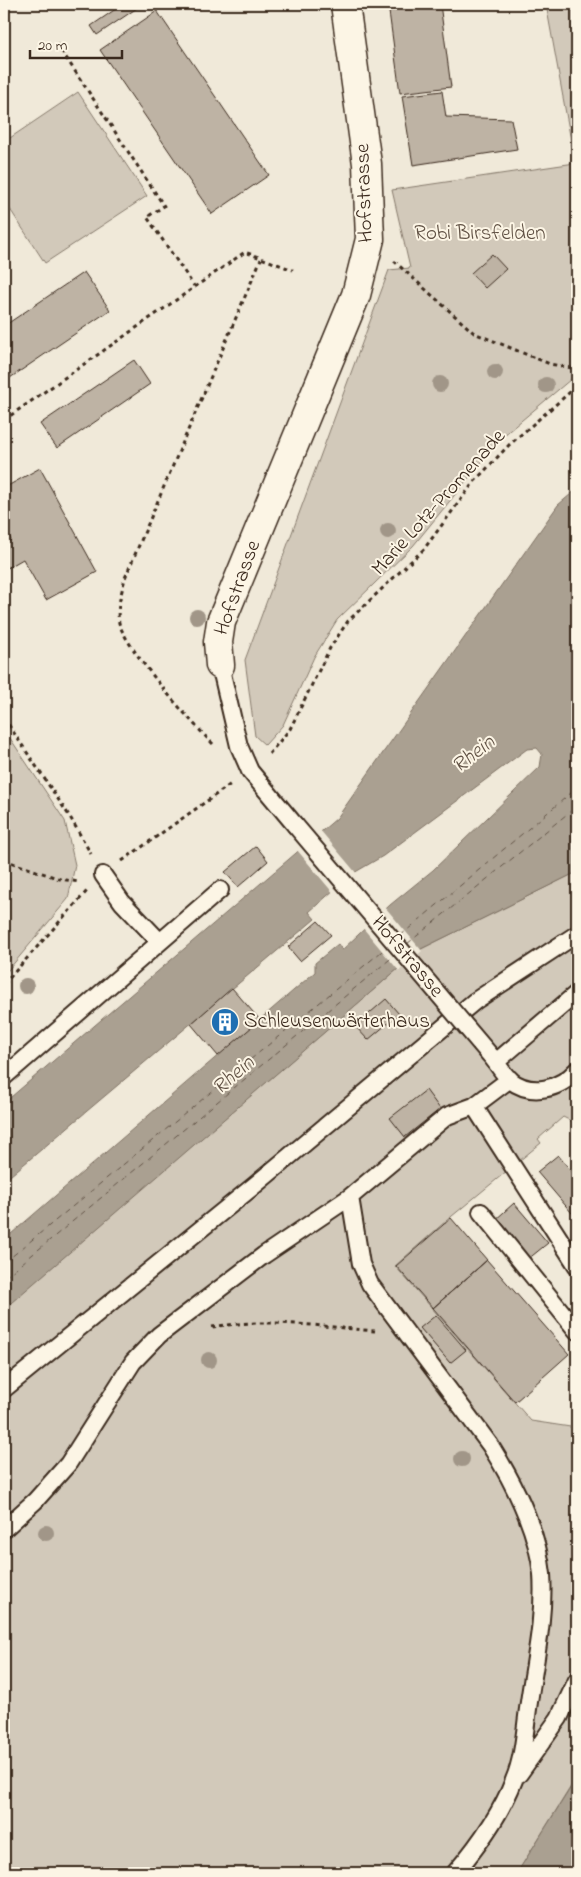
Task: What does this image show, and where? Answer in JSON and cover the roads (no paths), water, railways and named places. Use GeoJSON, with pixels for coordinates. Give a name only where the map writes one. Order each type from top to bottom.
{"type":"FeatureCollection","features":[{"type":"Feature","properties":{"kind":"street","name":"Hofstrasse"},"geometry":{"type":"LineString","coordinates":[[220,665],[218,642],[221,622],[356,294],[370,239],[367,164],[345,4]]}},
{"type":"Feature","properties":{"kind":"lane","name":"Hofstrasse"},"geometry":{"type":"LineString","coordinates":[[220,665],[239,746],[250,771],[510,1079],[527,1088],[543,1089],[558,1085],[577,1070]]}},
{"type":"Feature","properties":{"kind":"lane"},"geometry":{"type":"LineString","coordinates":[[103,875],[122,902],[160,942]]}},
{"type":"Feature","properties":{"kind":"lane"},"geometry":{"type":"LineString","coordinates":[[4,1077],[220,890]]}},
{"type":"Feature","properties":{"kind":"lane"},"geometry":{"type":"LineString","coordinates":[[4,1389],[247,1192],[475,1001],[577,934]]}},
{"type":"Feature","properties":{"kind":"lane"},"geometry":{"type":"LineString","coordinates":[[493,1058],[577,993]]}},
{"type":"Feature","properties":{"kind":"lane"},"geometry":{"type":"LineString","coordinates":[[4,1529],[35,1501],[68,1464],[133,1362],[159,1335],[264,1255],[350,1197],[447,1116],[474,1106],[510,1079]]}},
{"type":"Feature","properties":{"kind":"lane"},"geometry":{"type":"LineString","coordinates":[[474,1106],[577,1266]]}},
{"type":"Feature","properties":{"kind":"lane"},"geometry":{"type":"LineString","coordinates":[[350,1197],[364,1270],[370,1284],[490,1444],[521,1502],[535,1540],[542,1574],[542,1619],[524,1740],[514,1780]]}},
{"type":"Feature","properties":{"kind":"lane"},"geometry":{"type":"LineString","coordinates":[[481,1212],[577,1331]]}},
{"type":"Feature","properties":{"kind":"lane"},"geometry":{"type":"LineString","coordinates":[[455,1873],[478,1847],[514,1780],[560,1718],[577,1680]]}},
{"type":"Feature","properties":{"kind":"water","name":"Rhein"},"geometry":{"type":"Polygon","coordinates":[[[577,489],[577,872],[421,949],[4,1309],[4,1240],[315,972],[315,963],[338,944],[342,950],[390,905],[433,870],[540,767],[542,754],[537,748],[527,749],[383,856],[352,874],[309,912],[315,919],[4,1181],[4,1103],[337,818],[558,505],[577,489]]]}},
{"type":"Feature","properties":{"kind":"water"},"geometry":{"type":"Polygon","coordinates":[[[577,1774],[577,1873],[517,1873],[573,1784],[577,1774]]]}},
{"type":"Feature","properties":{"kind":"place","name":"Schleusenwärterhaus"},"geometry":{"type":"Point","coordinates":[225,1022]}},
{"type":"Feature","properties":{"kind":"park label","name":"Robi Birsfelden"},"geometry":{"type":"Point","coordinates":[480,234]}}]}
